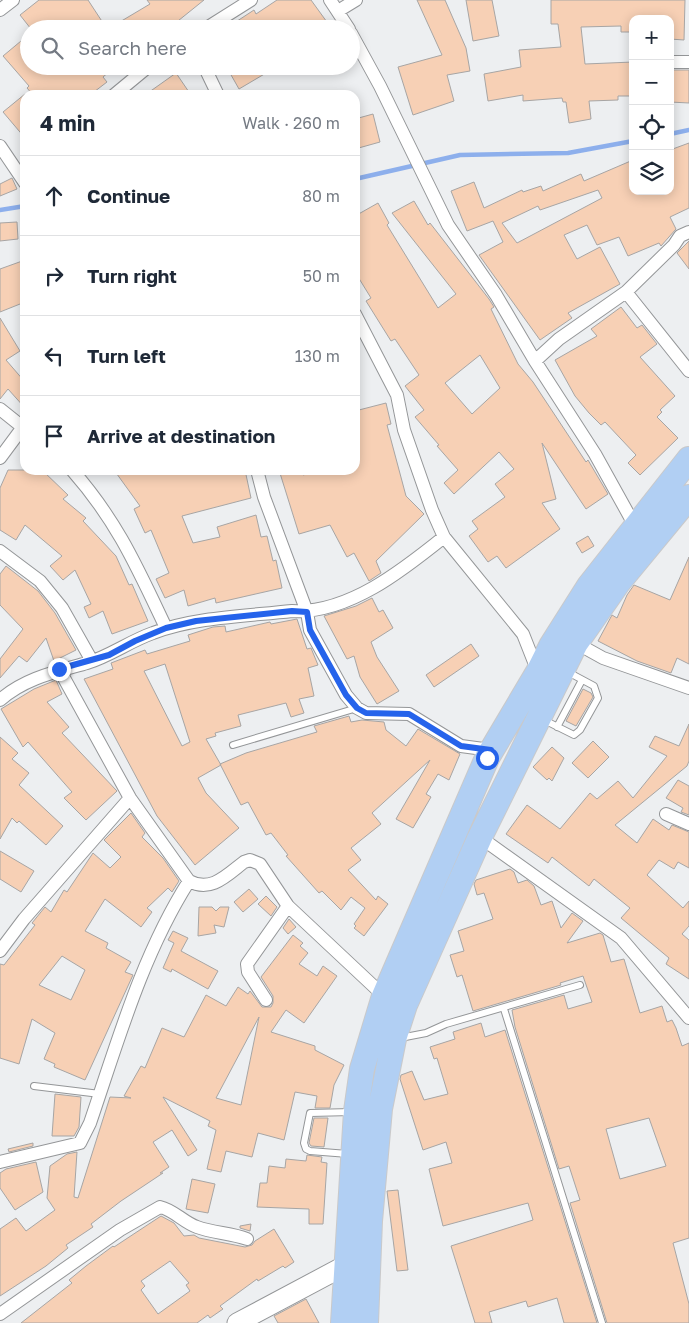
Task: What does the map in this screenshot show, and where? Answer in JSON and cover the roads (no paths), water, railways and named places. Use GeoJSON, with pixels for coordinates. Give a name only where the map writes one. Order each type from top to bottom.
{"type":"FeatureCollection","features":[{"type":"Feature","properties":{"kind":"highway"},"geometry":{"type":"LineString","coordinates":[[343,1323],[356,1112],[362,1069],[384,996],[487,758],[538,672],[551,646],[589,586],[689,459]]}},
{"type":"Feature","properties":{"kind":"highway"},"geometry":{"type":"LineString","coordinates":[[366,1323],[374,1167],[380,1109],[394,1039],[405,1006],[480,837],[548,722],[572,675],[576,643],[618,583],[689,498]]}},
{"type":"Feature","properties":{"kind":"street"},"geometry":{"type":"LineString","coordinates":[[0,10],[12,0]]}},
{"type":"Feature","properties":{"kind":"street"},"geometry":{"type":"LineString","coordinates":[[219,20],[251,0]]}},
{"type":"Feature","properties":{"kind":"street"},"geometry":{"type":"LineString","coordinates":[[330,0],[344,20]]}},
{"type":"Feature","properties":{"kind":"street"},"geometry":{"type":"LineString","coordinates":[[338,11],[356,0]]}},
{"type":"Feature","properties":{"kind":"street"},"geometry":{"type":"LineString","coordinates":[[360,50],[407,138],[448,225],[496,295],[535,361],[595,454],[635,526]]}},
{"type":"Feature","properties":{"kind":"street"},"geometry":{"type":"LineString","coordinates":[[674,62],[689,62]]}},
{"type":"Feature","properties":{"kind":"street"},"geometry":{"type":"LineString","coordinates":[[120,90],[138,75]]}},
{"type":"Feature","properties":{"kind":"street"},"geometry":{"type":"LineString","coordinates":[[208,75],[216,90]]}},
{"type":"Feature","properties":{"kind":"street"},"geometry":{"type":"LineString","coordinates":[[0,146],[20,176]]}},
{"type":"Feature","properties":{"kind":"street"},"geometry":{"type":"LineString","coordinates":[[535,361],[559,338],[626,292],[674,245],[680,236],[689,232]]}},
{"type":"Feature","properties":{"kind":"street"},"geometry":{"type":"LineString","coordinates":[[626,292],[689,371]]}},
{"type":"Feature","properties":{"kind":"street"},"geometry":{"type":"LineString","coordinates":[[360,324],[397,395],[404,430],[432,510],[444,537],[522,634],[538,672]]}},
{"type":"Feature","properties":{"kind":"street"},"geometry":{"type":"LineString","coordinates":[[0,409],[20,425]]}},
{"type":"Feature","properties":{"kind":"street"},"geometry":{"type":"LineString","coordinates":[[0,458],[20,433]]}},
{"type":"Feature","properties":{"kind":"street"},"geometry":{"type":"LineString","coordinates":[[76,475],[95,496],[128,548],[166,628]]}},
{"type":"Feature","properties":{"kind":"street"},"geometry":{"type":"LineString","coordinates":[[258,475],[264,496],[307,612],[310,630],[346,695],[357,708],[366,713],[409,714],[461,746],[491,750],[487,758]]}},
{"type":"Feature","properties":{"kind":"street"},"geometry":{"type":"LineString","coordinates":[[0,700],[29,681],[59,669],[92,661],[166,628],[196,621],[292,611],[307,612],[348,599],[382,584],[408,567],[444,537]]}},
{"type":"Feature","properties":{"kind":"street"},"geometry":{"type":"LineString","coordinates":[[0,550],[40,581],[62,608],[92,661]]}},
{"type":"Feature","properties":{"kind":"street"},"geometry":{"type":"LineString","coordinates":[[576,643],[603,658],[689,688]]}},
{"type":"Feature","properties":{"kind":"street"},"geometry":{"type":"LineString","coordinates":[[59,669],[130,798],[189,881],[198,886],[214,885],[244,862],[250,860],[260,864],[288,906],[384,996]]}},
{"type":"Feature","properties":{"kind":"street"},"geometry":{"type":"LineString","coordinates":[[0,951],[24,919],[130,798]]}},
{"type":"Feature","properties":{"kind":"street"},"geometry":{"type":"LineString","coordinates":[[666,814],[689,824]]}},
{"type":"Feature","properties":{"kind":"street"},"geometry":{"type":"LineString","coordinates":[[460,823],[621,938],[689,1018]]}},
{"type":"Feature","properties":{"kind":"street"},"geometry":{"type":"LineString","coordinates":[[0,1162],[80,1142],[100,1094],[137,988],[170,911],[189,881]]}},
{"type":"Feature","properties":{"kind":"street"},"geometry":{"type":"LineString","coordinates":[[266,1000],[248,972],[247,964],[288,906]]}},
{"type":"Feature","properties":{"kind":"street"},"geometry":{"type":"LineString","coordinates":[[0,1314],[120,1230],[160,1207],[168,1209],[182,1221],[199,1228],[247,1239]]}},
{"type":"Feature","properties":{"kind":"street"},"geometry":{"type":"LineString","coordinates":[[237,1323],[346,1265]]}},
{"type":"Feature","properties":{"kind":"lane"},"geometry":{"type":"LineString","coordinates":[[548,722],[571,735],[580,730],[598,696],[594,686],[572,675]]}},
{"type":"Feature","properties":{"kind":"lane"},"geometry":{"type":"LineString","coordinates":[[233,745],[357,708]]}},
{"type":"Feature","properties":{"kind":"lane"},"geometry":{"type":"LineString","coordinates":[[394,1039],[426,1033],[446,1024],[504,1009],[580,985]]}},
{"type":"Feature","properties":{"kind":"lane"},"geometry":{"type":"LineString","coordinates":[[504,1009],[602,1323]]}},
{"type":"Feature","properties":{"kind":"lane"},"geometry":{"type":"LineString","coordinates":[[34,1086],[100,1094]]}},
{"type":"Feature","properties":{"kind":"lane"},"geometry":{"type":"LineString","coordinates":[[352,1154],[310,1150],[306,1149],[304,1143],[310,1113],[356,1112]]}},
{"type":"Feature","properties":{"kind":"waterway"},"geometry":{"type":"LineString","coordinates":[[674,133],[689,130]]}},
{"type":"Feature","properties":{"kind":"waterway"},"geometry":{"type":"LineString","coordinates":[[360,178],[460,155],[568,153],[629,142]]}},
{"type":"Feature","properties":{"kind":"waterway"},"geometry":{"type":"LineString","coordinates":[[0,210],[20,207]]}}]}
